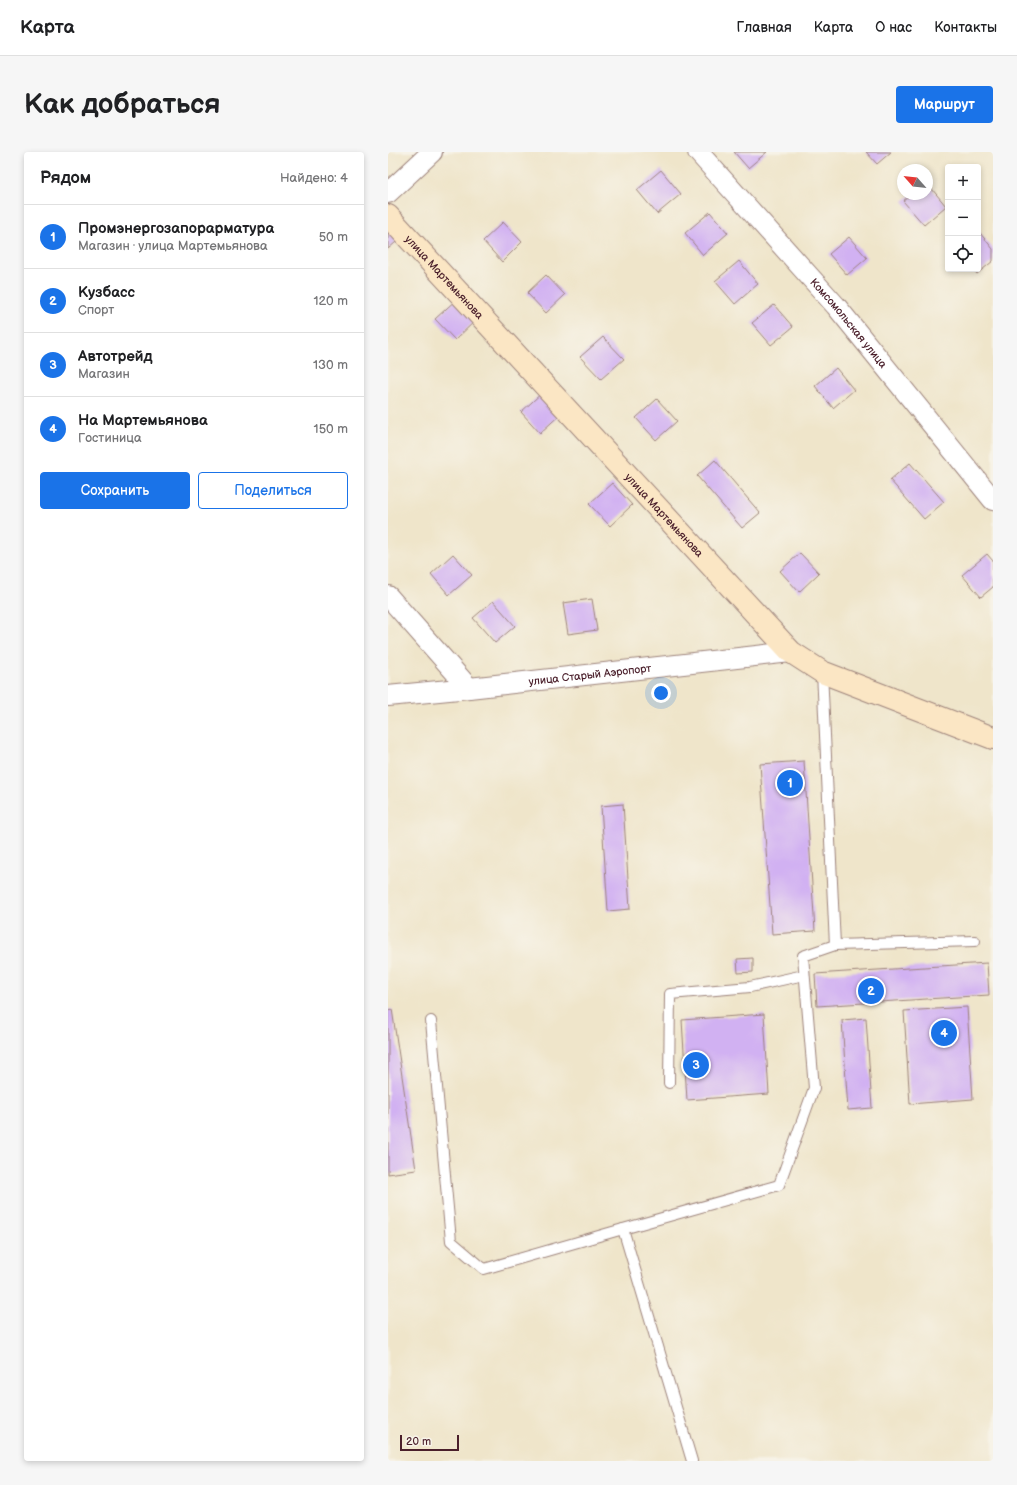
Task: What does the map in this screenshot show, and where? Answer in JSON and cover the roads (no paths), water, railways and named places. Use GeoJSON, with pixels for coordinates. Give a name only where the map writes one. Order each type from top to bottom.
{"type":"FeatureCollection","features":[{"type":"Feature","properties":{"kind":"street"},"geometry":{"type":"LineString","coordinates":[[388,193],[432,152]]}},
{"type":"Feature","properties":{"kind":"street","name":"Комсомольская улица"},"geometry":{"type":"LineString","coordinates":[[698,152],[836,306],[993,500]]}},
{"type":"Feature","properties":{"kind":"street","name":"улица Мартемьянова"},"geometry":{"type":"LineString","coordinates":[[388,216],[791,652],[822,672],[992,735]]}},
{"type":"Feature","properties":{"kind":"street"},"geometry":{"type":"LineString","coordinates":[[388,596],[469,688]]}},
{"type":"Feature","properties":{"kind":"street","name":"улица Старый Аэропорт"},"geometry":{"type":"LineString","coordinates":[[388,696],[791,652]]}},
{"type":"Feature","properties":{"kind":"lane"},"geometry":{"type":"LineString","coordinates":[[822,672],[835,945]]}},
{"type":"Feature","properties":{"kind":"lane"},"geometry":{"type":"LineString","coordinates":[[431,1021],[451,1241],[484,1268],[779,1185],[814,1088],[803,956],[835,945],[975,941]]}},
{"type":"Feature","properties":{"kind":"lane"},"geometry":{"type":"LineString","coordinates":[[669,1083],[670,994],[750,987],[804,975]]}},
{"type":"Feature","properties":{"kind":"lane"},"geometry":{"type":"LineString","coordinates":[[623,1229],[692,1461]]}},
{"type":"Feature","properties":{"kind":"place","name":"Промэнергозапорарматура"},"geometry":{"type":"Point","coordinates":[790,783]}},
{"type":"Feature","properties":{"kind":"place","name":"Кузбасс"},"geometry":{"type":"Point","coordinates":[871,991]}},
{"type":"Feature","properties":{"kind":"place","name":"На Мартемьянова"},"geometry":{"type":"Point","coordinates":[944,1033]}},
{"type":"Feature","properties":{"kind":"place","name":"Автотрейд"},"geometry":{"type":"Point","coordinates":[696,1065]}}]}
